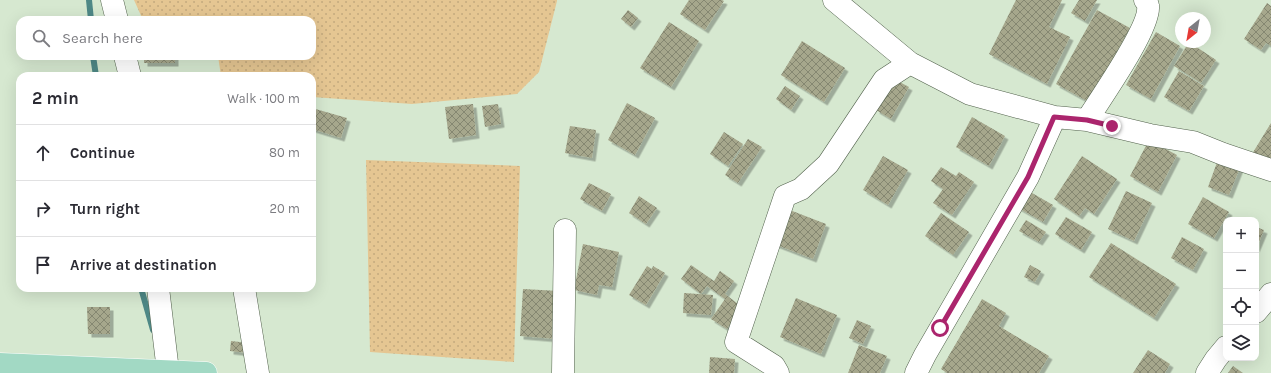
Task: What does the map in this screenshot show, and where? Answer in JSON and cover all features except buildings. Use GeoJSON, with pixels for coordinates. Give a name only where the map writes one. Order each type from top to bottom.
{"type":"FeatureCollection","features":[{"type":"Feature","properties":{"kind":"main road"},"geometry":{"type":"LineString","coordinates":[[0,364],[84,367],[132,372],[163,371],[206,373]]}},
{"type":"Feature","properties":{"kind":"street"},"geometry":{"type":"LineString","coordinates":[[112,0],[116,16]]}},
{"type":"Feature","properties":{"kind":"street"},"geometry":{"type":"LineString","coordinates":[[834,0],[910,63],[970,94],[1054,117],[1087,120],[1193,142],[1271,170]]}},
{"type":"Feature","properties":{"kind":"street"},"geometry":{"type":"LineString","coordinates":[[1087,120],[1136,41],[1146,17],[1148,5],[1145,0]]}},
{"type":"Feature","properties":{"kind":"street"},"geometry":{"type":"LineString","coordinates":[[126,60],[129,72]]}},
{"type":"Feature","properties":{"kind":"street"},"geometry":{"type":"LineString","coordinates":[[778,373],[774,366],[736,342],[785,196],[802,189],[828,164],[884,80],[910,63]]}},
{"type":"Feature","properties":{"kind":"street"},"geometry":{"type":"LineString","coordinates":[[916,373],[928,348],[1028,177],[1054,117]]}},
{"type":"Feature","properties":{"kind":"street"},"geometry":{"type":"LineString","coordinates":[[563,373],[565,230]]}},
{"type":"Feature","properties":{"kind":"street"},"geometry":{"type":"LineString","coordinates":[[158,292],[163,371]]}},
{"type":"Feature","properties":{"kind":"street"},"geometry":{"type":"LineString","coordinates":[[245,292],[258,373]]}},
{"type":"Feature","properties":{"kind":"street"},"geometry":{"type":"LineString","coordinates":[[1259,308],[1271,294]]}},
{"type":"Feature","properties":{"kind":"street"},"geometry":{"type":"LineString","coordinates":[[1207,373],[1223,351]]}},
{"type":"Feature","properties":{"kind":"shaded area"},"geometry":{"type":"Polygon","coordinates":[[[134,0],[557,0],[539,72],[517,94],[412,104],[316,97],[316,72],[220,72],[219,60],[316,60],[316,16],[141,16],[134,0]]]}},
{"type":"Feature","properties":{"kind":"shaded area"},"geometry":{"type":"Polygon","coordinates":[[[366,160],[520,166],[514,362],[370,352],[366,160]]]}},
{"type":"Feature","properties":{"kind":"waterway"},"geometry":{"type":"LineString","coordinates":[[89,0],[91,16]]}},
{"type":"Feature","properties":{"kind":"waterway"},"geometry":{"type":"LineString","coordinates":[[94,60],[95,72]]}},
{"type":"Feature","properties":{"kind":"waterway"},"geometry":{"type":"LineString","coordinates":[[142,292],[153,330]]}},
{"type":"Feature","properties":{"kind":"route"},"geometry":{"type":"LineString","coordinates":[[940,328],[1028,177],[1054,117],[1087,120],[1112,126]]}}]}
